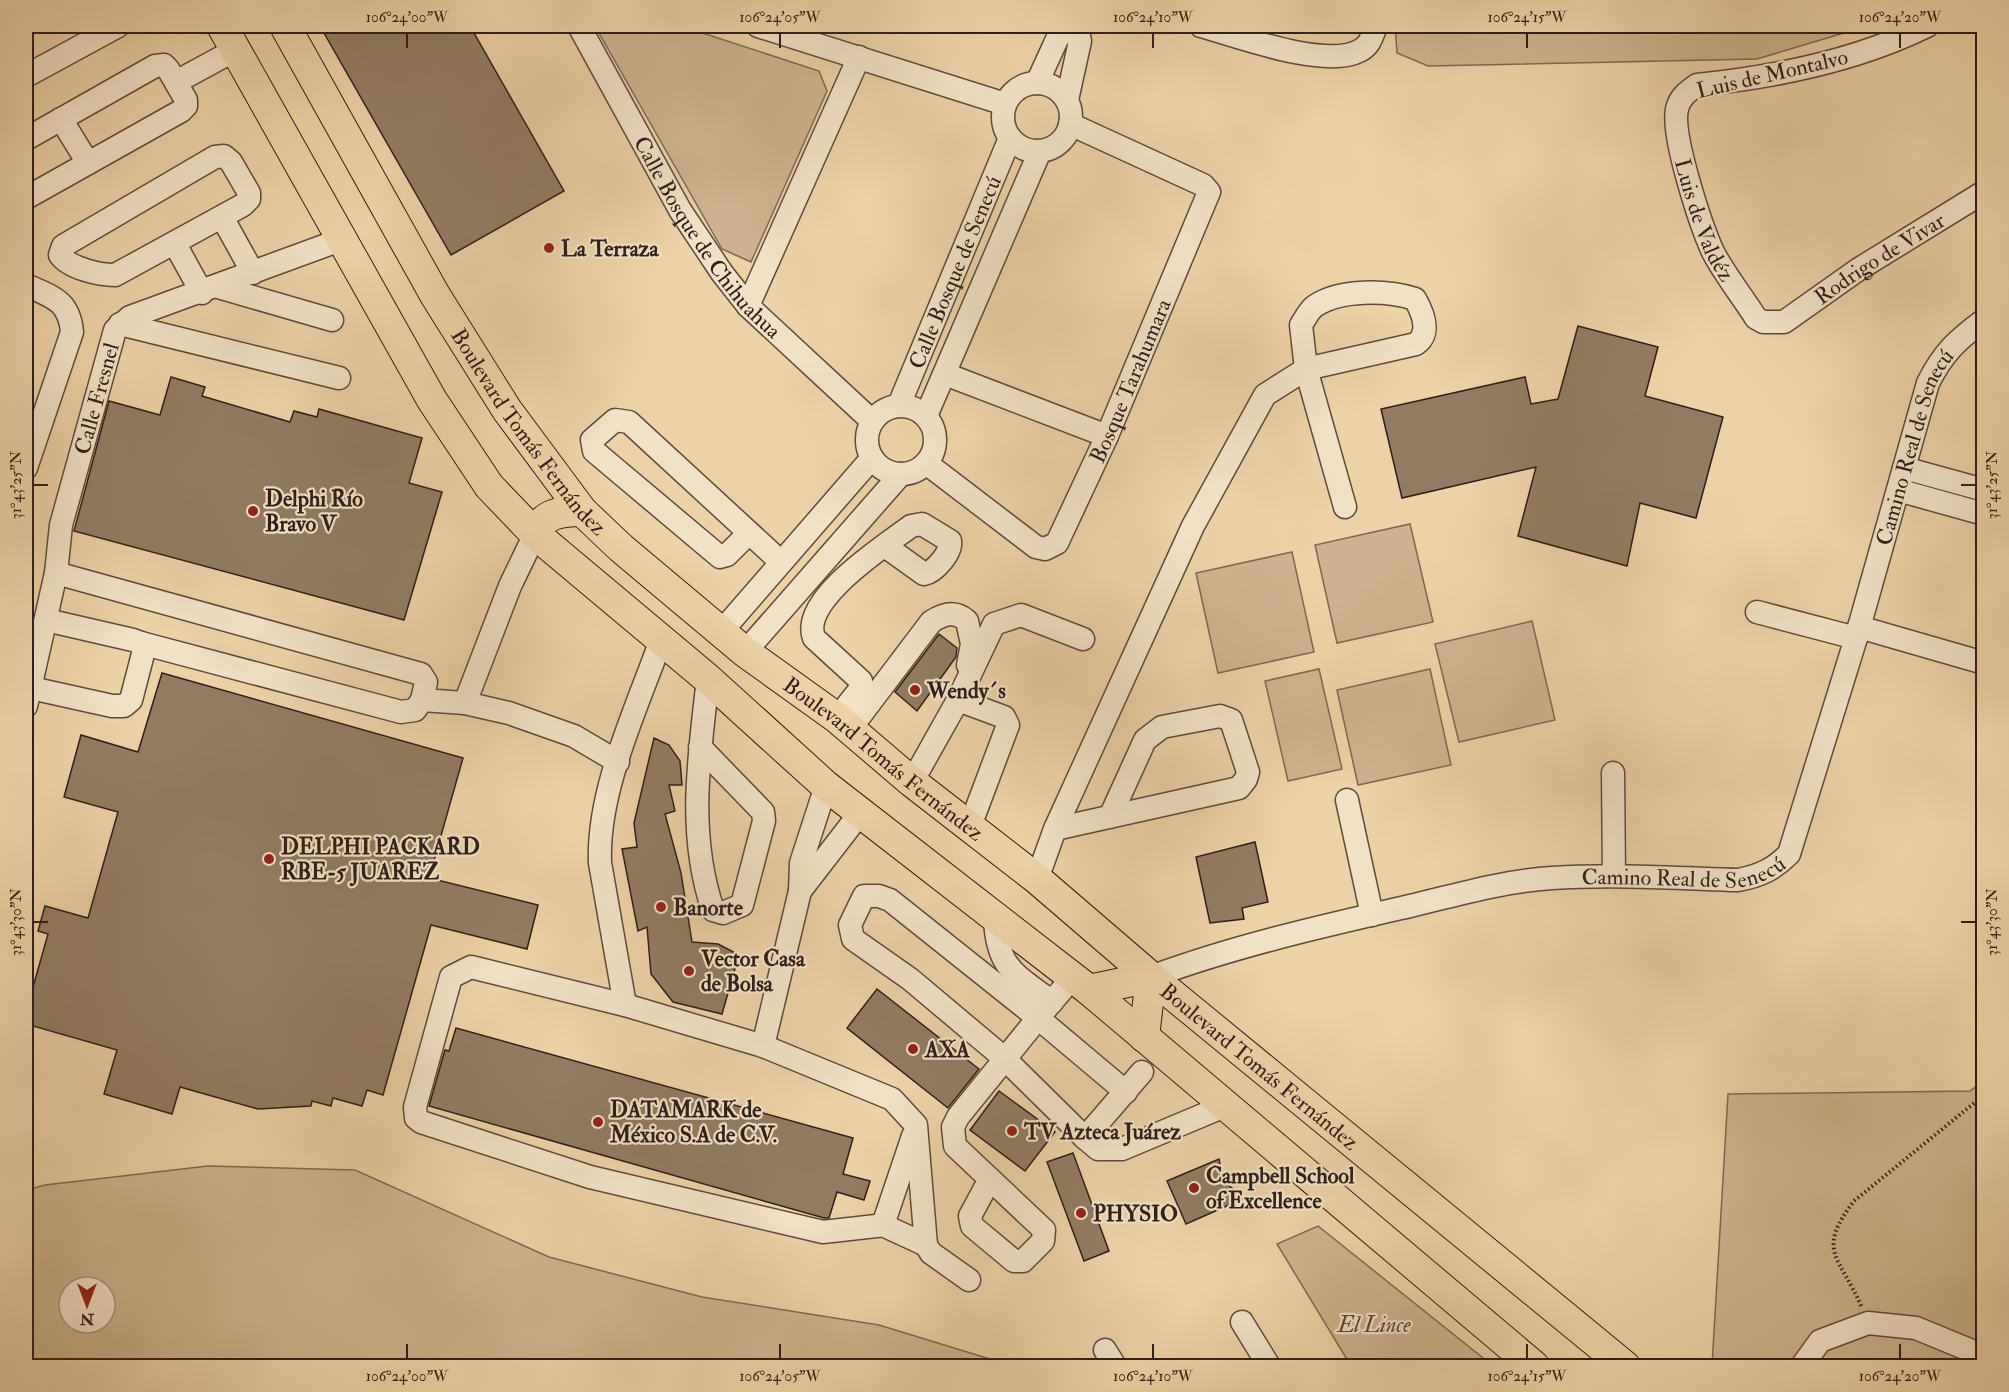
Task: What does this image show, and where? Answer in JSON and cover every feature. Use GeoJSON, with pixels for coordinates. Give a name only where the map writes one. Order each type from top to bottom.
{"type":"FeatureCollection","features":[{"type":"Feature","properties":{"kind":"main road","name":"Boulevard Tomás Fernández"},"geometry":{"type":"LineString","coordinates":[[285,26],[435,295],[507,410],[582,512],[745,652],[843,724],[912,782],[1037,879],[1151,977],[1625,1366]]}},
{"type":"Feature","properties":{"kind":"main road"},"geometry":{"type":"LineString","coordinates":[[229,38],[432,400],[489,486],[535,534],[708,679],[826,786],[995,919],[1081,983],[1534,1366]]}},
{"type":"Feature","properties":{"kind":"main road"},"geometry":{"type":"LineString","coordinates":[[535,534],[542,520],[548,517],[568,511],[582,512]]}},
{"type":"Feature","properties":{"kind":"main road"},"geometry":{"type":"LineString","coordinates":[[1081,983],[1151,977],[1144,1037]]}},
{"type":"Feature","properties":{"kind":"street"},"geometry":{"type":"LineString","coordinates":[[26,76],[118,26]]}},
{"type":"Feature","properties":{"kind":"street","name":"Calle Bosque de Chihuahua"},"geometry":{"type":"LineString","coordinates":[[579,26],[680,210],[748,306],[872,421]]}},
{"type":"Feature","properties":{"kind":"street"},"geometry":{"type":"LineString","coordinates":[[758,26],[1005,104]]}},
{"type":"Feature","properties":{"kind":"street"},"geometry":{"type":"LineString","coordinates":[[1037,83],[1058,37],[1072,26]]}},
{"type":"Feature","properties":{"kind":"street"},"geometry":{"type":"LineString","coordinates":[[1067,100],[1059,91],[1037,83],[1015,90],[1005,104],[1003,122],[1010,138],[1028,150],[1040,151],[1061,141],[1070,124],[1067,100],[1080,41],[1077,26]]}},
{"type":"Feature","properties":{"kind":"street"},"geometry":{"type":"LineString","coordinates":[[1201,26],[1281,50],[1320,55],[1348,55],[1359,51],[1369,44],[1376,26]]}},
{"type":"Feature","properties":{"kind":"street","name":"Luis de Montalvo"},"geometry":{"type":"LineString","coordinates":[[1684,94],[1697,85],[1806,69],[1865,51],[1927,26]]}},
{"type":"Feature","properties":{"kind":"street"},"geometry":{"type":"LineString","coordinates":[[176,82],[229,38]]}},
{"type":"Feature","properties":{"kind":"street"},"geometry":{"type":"LineString","coordinates":[[748,306],[859,57]]}},
{"type":"Feature","properties":{"kind":"street"},"geometry":{"type":"LineString","coordinates":[[26,139],[155,66],[164,65],[186,100],[186,106],[181,111],[26,198]]}},
{"type":"Feature","properties":{"kind":"street","name":"Luis de Valdéz"},"geometry":{"type":"LineString","coordinates":[[1684,94],[1679,101],[1676,119],[1691,195],[1713,252],[1756,318],[1775,323]]}},
{"type":"Feature","properties":{"kind":"street"},"geometry":{"type":"LineString","coordinates":[[61,119],[88,163]]}},
{"type":"Feature","properties":{"kind":"street","name":"Bosque Tarahumara"},"geometry":{"type":"LineString","coordinates":[[926,463],[1036,547],[1045,549],[1057,543],[1107,436],[1209,196],[1203,185],[1070,124]]}},
{"type":"Feature","properties":{"kind":"street","name":"Calle Bosque de Senecú"},"geometry":{"type":"LineString","coordinates":[[899,405],[1010,138]]}},
{"type":"Feature","properties":{"kind":"street","name":"Calle Bosque de Senecú"},"geometry":{"type":"LineString","coordinates":[[926,417],[1040,151]]}},
{"type":"Feature","properties":{"kind":"street"},"geometry":{"type":"LineString","coordinates":[[224,156],[231,162],[249,193],[249,199],[243,205],[175,244],[115,275],[106,275],[65,262],[60,255],[63,246],[215,157],[224,156]]}},
{"type":"Feature","properties":{"kind":"street","name":"Rodrigo de Vivar"},"geometry":{"type":"LineString","coordinates":[[1775,323],[1795,316],[1859,269],[1983,192]]}},
{"type":"Feature","properties":{"kind":"street"},"geometry":{"type":"LineString","coordinates":[[222,217],[253,273]]}},
{"type":"Feature","properties":{"kind":"street","name":"Calle Fresnel"},"geometry":{"type":"LineString","coordinates":[[28,697],[56,573],[61,525],[116,330],[120,324],[130,317],[210,290],[343,239]]}},
{"type":"Feature","properties":{"kind":"street"},"geometry":{"type":"LineString","coordinates":[[175,244],[210,290],[332,320]]}},
{"type":"Feature","properties":{"kind":"street"},"geometry":{"type":"LineString","coordinates":[[26,285],[57,300],[70,318],[72,332],[26,468]]}},
{"type":"Feature","properties":{"kind":"street"},"geometry":{"type":"LineString","coordinates":[[1037,879],[1055,829],[1193,526],[1265,395],[1306,369],[1416,344],[1423,339],[1425,331],[1421,309],[1415,300],[1405,296],[1350,293],[1335,295],[1312,307],[1301,325],[1306,369],[1345,507]]}},
{"type":"Feature","properties":{"kind":"street","name":"Camino Real de Senecú"},"geometry":{"type":"LineString","coordinates":[[1151,977],[1211,957],[1372,915],[1510,883],[1551,878],[1614,876],[1738,880],[1754,878],[1778,865],[1790,854],[1857,633],[1928,383],[1941,357],[1983,320]]}},
{"type":"Feature","properties":{"kind":"street"},"geometry":{"type":"LineString","coordinates":[[120,324],[339,378]]}},
{"type":"Feature","properties":{"kind":"street"},"geometry":{"type":"LineString","coordinates":[[945,374],[1107,436]]}},
{"type":"Feature","properties":{"kind":"street"},"geometry":{"type":"LineString","coordinates":[[899,405],[910,407],[926,417],[933,427],[935,444],[926,463],[917,470],[901,474],[879,467],[867,447],[867,432],[879,413],[899,405]]}},
{"type":"Feature","properties":{"kind":"street"},"geometry":{"type":"LineString","coordinates":[[749,533],[727,555],[720,557],[594,451],[592,440],[615,420],[629,422],[781,562]]}},
{"type":"Feature","properties":{"kind":"street"},"geometry":{"type":"LineString","coordinates":[[721,632],[872,458]]}},
{"type":"Feature","properties":{"kind":"street"},"geometry":{"type":"LineString","coordinates":[[1904,468],[1983,490]]}},
{"type":"Feature","properties":{"kind":"street"},"geometry":{"type":"LineString","coordinates":[[745,652],[901,474]]}},
{"type":"Feature","properties":{"kind":"street"},"geometry":{"type":"LineString","coordinates":[[1898,490],[1983,514]]}},
{"type":"Feature","properties":{"kind":"street"},"geometry":{"type":"LineString","coordinates":[[465,703],[510,586],[535,534]]}},
{"type":"Feature","properties":{"kind":"street"},"geometry":{"type":"LineString","coordinates":[[803,537],[828,558]]}},
{"type":"Feature","properties":{"kind":"street"},"geometry":{"type":"LineString","coordinates":[[843,724],[861,688],[861,681],[814,638],[812,628],[816,613],[854,569],[885,546]]}},
{"type":"Feature","properties":{"kind":"street"},"geometry":{"type":"LineString","coordinates":[[46,620],[401,712],[415,710],[422,700],[426,682],[421,674],[56,573]]}},
{"type":"Feature","properties":{"kind":"street"},"geometry":{"type":"LineString","coordinates":[[794,597],[816,613]]}},
{"type":"Feature","properties":{"kind":"street"},"geometry":{"type":"LineString","coordinates":[[1757,612],[1983,663]]}},
{"type":"Feature","properties":{"kind":"street"},"geometry":{"type":"LineString","coordinates":[[843,724],[931,622],[953,613],[961,616],[971,631],[972,644],[961,693]]}},
{"type":"Feature","properties":{"kind":"street"},"geometry":{"type":"LineString","coordinates":[[912,782],[961,693],[994,624],[1009,617],[1021,615],[1083,639]]}},
{"type":"Feature","properties":{"kind":"street"},"geometry":{"type":"LineString","coordinates":[[625,1005],[599,844],[605,809],[618,762],[661,640]]}},
{"type":"Feature","properties":{"kind":"street"},"geometry":{"type":"LineString","coordinates":[[28,697],[124,706],[131,700],[144,650],[141,643]]}},
{"type":"Feature","properties":{"kind":"street"},"geometry":{"type":"LineString","coordinates":[[700,747],[760,806],[763,812],[764,821],[742,905],[723,913],[713,910],[704,884],[697,844],[696,795],[700,747],[708,679]]}},
{"type":"Feature","properties":{"kind":"street"},"geometry":{"type":"LineString","coordinates":[[961,693],[1004,717],[1008,725],[970,826]]}},
{"type":"Feature","properties":{"kind":"street"},"geometry":{"type":"LineString","coordinates":[[422,700],[465,703],[510,713],[574,736],[618,762]]}},
{"type":"Feature","properties":{"kind":"street"},"geometry":{"type":"LineString","coordinates":[[1055,829],[1110,817],[1239,788],[1248,772],[1232,720],[1220,716],[1162,727],[1155,731],[1145,740],[1110,817]]}},
{"type":"Feature","properties":{"kind":"street"},"geometry":{"type":"LineString","coordinates":[[1613,773],[1614,876]]}},
{"type":"Feature","properties":{"kind":"street"},"geometry":{"type":"LineString","coordinates":[[763,1046],[800,891],[801,863],[826,786]]}},
{"type":"Feature","properties":{"kind":"street"},"geometry":{"type":"LineString","coordinates":[[1347,800],[1372,915]]}},
{"type":"Feature","properties":{"kind":"street"},"geometry":{"type":"LineString","coordinates":[[800,891],[861,812]]}},
{"type":"Feature","properties":{"kind":"street"},"geometry":{"type":"LineString","coordinates":[[1045,1010],[890,900],[870,894],[864,896],[850,925],[853,939],[910,979],[1004,1058],[1098,1149],[1122,1149],[1227,1106]]}},
{"type":"Feature","properties":{"kind":"street"},"geometry":{"type":"LineString","coordinates":[[995,919],[996,945],[1000,955],[1045,1010],[1126,1092]]}},
{"type":"Feature","properties":{"kind":"street"},"geometry":{"type":"LineString","coordinates":[[926,1245],[885,1225],[824,1232],[590,1177],[421,1122],[417,1118],[415,1107],[452,977],[457,972],[471,967],[625,1005],[763,1046],[892,1099],[916,1125],[926,1245],[931,1253],[969,1280]]}},
{"type":"Feature","properties":{"kind":"street"},"geometry":{"type":"LineString","coordinates":[[990,1179],[955,1146],[953,1127],[958,1117],[1004,1058],[1045,1010],[1081,983]]}},
{"type":"Feature","properties":{"kind":"street"},"geometry":{"type":"LineString","coordinates":[[1085,1138],[1142,1072]]}},
{"type":"Feature","properties":{"kind":"street"},"geometry":{"type":"LineString","coordinates":[[885,1225],[916,1125]]}},
{"type":"Feature","properties":{"kind":"street"},"geometry":{"type":"LineString","coordinates":[[1242,1322],[1269,1366]]}},
{"type":"Feature","properties":{"kind":"street"},"geometry":{"type":"LineString","coordinates":[[1802,1366],[1820,1341],[1868,1323],[1916,1328],[1983,1356]]}},
{"type":"Feature","properties":{"kind":"path"},"geometry":{"type":"LineString","coordinates":[[1868,1323],[1835,1254],[1832,1244],[1838,1223],[1854,1201],[1983,1095]]}},
{"type":"Feature","properties":{"kind":"green space"},"geometry":{"type":"Polygon","coordinates":[[[595,26],[681,26],[819,71],[827,91],[751,262],[722,249],[595,26]]]}},
{"type":"Feature","properties":{"kind":"green space"},"geometry":{"type":"Polygon","coordinates":[[[1395,26],[1867,26],[1757,59],[1428,66],[1397,53],[1395,26]]]}},
{"type":"Feature","properties":{"kind":"green space"},"geometry":{"type":"Polygon","coordinates":[[[1410,524],[1433,622],[1337,643],[1315,545],[1410,524]]]}},
{"type":"Feature","properties":{"kind":"green space"},"geometry":{"type":"Polygon","coordinates":[[[1292,552],[1314,652],[1218,673],[1196,573],[1292,552]]]}},
{"type":"Feature","properties":{"kind":"green space"},"geometry":{"type":"Polygon","coordinates":[[[1532,621],[1555,720],[1459,742],[1435,644],[1532,621]]]}},
{"type":"Feature","properties":{"kind":"green space"},"geometry":{"type":"Polygon","coordinates":[[[1319,669],[1342,769],[1288,781],[1265,681],[1319,669]]]}},
{"type":"Feature","properties":{"kind":"green space"},"geometry":{"type":"Polygon","coordinates":[[[1430,669],[1451,765],[1358,785],[1337,690],[1430,669]]]}},
{"type":"Feature","properties":{"kind":"green space"},"geometry":{"type":"Polygon","coordinates":[[[1983,1081],[1983,1366],[1712,1366],[1728,1094],[1970,1091],[1983,1081]]]}},
{"type":"Feature","properties":{"kind":"green space"},"geometry":{"type":"Polygon","coordinates":[[[208,1166],[355,1170],[549,1257],[702,1297],[879,1325],[1013,1366],[26,1366],[26,1190],[45,1185],[208,1166]]]}},
{"type":"Feature","properties":{"kind":"green space","name":"El Lince"},"geometry":{"type":"Polygon","coordinates":[[[1318,1226],[1493,1366],[1351,1366],[1277,1244],[1318,1226]]]}},
{"type":"Feature","properties":{"kind":"building"},"geometry":{"type":"Polygon","coordinates":[[[320,26],[470,26],[564,191],[451,255],[320,26]]]}},
{"type":"Feature","properties":{"kind":"building"},"geometry":{"type":"Polygon","coordinates":[[[1578,326],[1658,347],[1645,396],[1723,417],[1696,518],[1640,503],[1627,566],[1518,536],[1536,467],[1402,498],[1381,409],[1525,377],[1531,404],[1558,399],[1578,326]]]}},
{"type":"Feature","properties":{"kind":"building","name":"Delphi Río Bravo V"},"geometry":{"type":"Polygon","coordinates":[[[171,377],[205,387],[202,396],[290,422],[294,411],[317,417],[319,409],[422,438],[409,483],[442,492],[404,620],[74,531],[109,401],[160,415],[171,377]]]}},
{"type":"Feature","properties":{"kind":"building"},"geometry":{"type":"Polygon","coordinates":[[[939,634],[957,648],[956,657],[917,711],[895,692],[939,634]]]}},
{"type":"Feature","properties":{"kind":"building","name":"DELPHI PACKARD RBE-5 JUAREZ"},"geometry":{"type":"Polygon","coordinates":[[[162,673],[463,758],[429,878],[538,905],[527,949],[431,925],[383,1095],[367,1090],[362,1106],[333,1098],[331,1106],[312,1101],[311,1106],[258,1109],[180,1087],[172,1114],[104,1094],[117,1050],[26,1024],[26,1012],[48,934],[38,931],[45,906],[88,918],[118,812],[64,797],[81,735],[138,752],[162,673]]]}},
{"type":"Feature","properties":{"kind":"building"},"geometry":{"type":"Polygon","coordinates":[[[654,738],[669,745],[680,761],[682,785],[669,785],[675,811],[665,814],[681,873],[692,942],[718,944],[739,955],[722,1014],[673,1002],[651,974],[647,927],[638,931],[622,849],[637,847],[634,823],[654,738]]]}},
{"type":"Feature","properties":{"kind":"building"},"geometry":{"type":"Polygon","coordinates":[[[1255,842],[1268,902],[1242,908],[1244,919],[1210,923],[1196,857],[1255,842]]]}},
{"type":"Feature","properties":{"kind":"building","name":"AXA"},"geometry":{"type":"Polygon","coordinates":[[[877,989],[979,1069],[948,1108],[847,1028],[877,989]]]}},
{"type":"Feature","properties":{"kind":"building","name":"DATAMARK de México S.A de C.V."},"geometry":{"type":"Polygon","coordinates":[[[456,1028],[853,1138],[843,1174],[870,1181],[864,1200],[837,1192],[829,1218],[824,1218],[429,1106],[445,1050],[449,1051],[456,1028]]]}},
{"type":"Feature","properties":{"kind":"building","name":"TV Azteca Juárez"},"geometry":{"type":"Polygon","coordinates":[[[999,1091],[1055,1132],[1025,1171],[970,1130],[999,1091]]]}},
{"type":"Feature","properties":{"kind":"building","name":"PHYSIO"},"geometry":{"type":"Polygon","coordinates":[[[1073,1153],[1109,1251],[1084,1261],[1047,1162],[1073,1153]]]}},
{"type":"Feature","properties":{"kind":"building","name":"Campbell School of Excellence"},"geometry":{"type":"Polygon","coordinates":[[[1219,1159],[1223,1181],[1245,1198],[1186,1224],[1167,1181],[1219,1159]]]}},
{"type":"Feature","properties":{"kind":"place","name":"La Terraza"},"geometry":{"type":"Point","coordinates":[549,248]}},
{"type":"Feature","properties":{"kind":"place","name":"Delphi Río Bravo V"},"geometry":{"type":"Point","coordinates":[253,511]}},
{"type":"Feature","properties":{"kind":"place","name":"Wendy´s"},"geometry":{"type":"Point","coordinates":[915,690]}},
{"type":"Feature","properties":{"kind":"place","name":"DELPHI PACKARD RBE-5 JUAREZ"},"geometry":{"type":"Point","coordinates":[269,859]}},
{"type":"Feature","properties":{"kind":"place","name":"Banorte"},"geometry":{"type":"Point","coordinates":[661,907]}},
{"type":"Feature","properties":{"kind":"place","name":"Vector Casa de Bolsa"},"geometry":{"type":"Point","coordinates":[689,971]}},
{"type":"Feature","properties":{"kind":"place","name":"AXA"},"geometry":{"type":"Point","coordinates":[913,1049]}},
{"type":"Feature","properties":{"kind":"place","name":"DATAMARK de México S.A de C.V."},"geometry":{"type":"Point","coordinates":[598,1122]}},
{"type":"Feature","properties":{"kind":"place","name":"TV Azteca Juárez"},"geometry":{"type":"Point","coordinates":[1012,1131]}},
{"type":"Feature","properties":{"kind":"place","name":"Campbell School of Excellence"},"geometry":{"type":"Point","coordinates":[1194,1188]}},
{"type":"Feature","properties":{"kind":"place","name":"PHYSIO"},"geometry":{"type":"Point","coordinates":[1081,1213]}}]}
